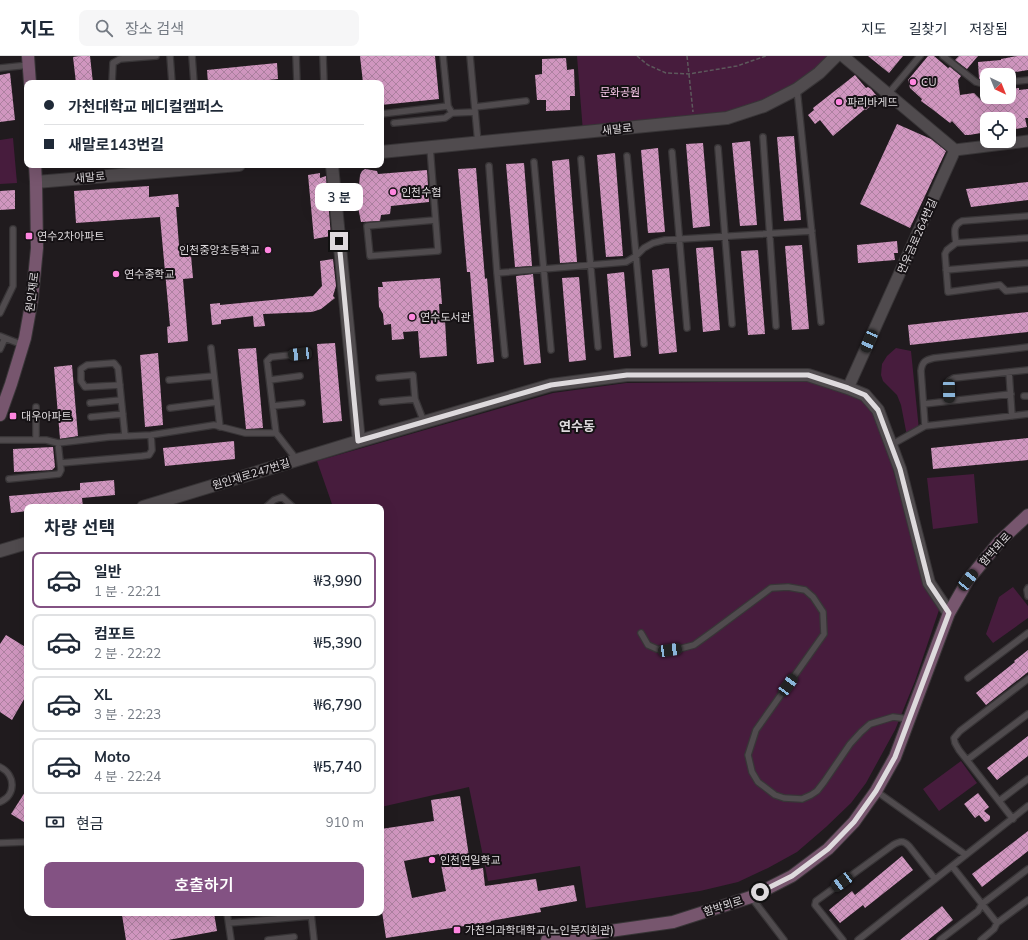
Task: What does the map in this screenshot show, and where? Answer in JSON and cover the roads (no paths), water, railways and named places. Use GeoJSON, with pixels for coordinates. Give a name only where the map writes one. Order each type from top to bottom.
{"type":"FeatureCollection","features":[{"type":"Feature","properties":{"kind":"main road"},"geometry":{"type":"LineString","coordinates":[[29,61],[30,80]]}},
{"type":"Feature","properties":{"kind":"main road","name":"원인재로"},"geometry":{"type":"LineString","coordinates":[[0,415],[25,338],[32,299],[37,248],[35,168]]}},
{"type":"Feature","properties":{"kind":"main road","name":"함박뫼로"},"geometry":{"type":"LineString","coordinates":[[547,940],[673,922],[751,897],[792,876],[828,849],[854,822],[876,791],[895,757],[949,613],[968,580],[999,542],[1028,516]]}},
{"type":"Feature","properties":{"kind":"street","name":"새말로"},"geometry":{"type":"LineString","coordinates":[[384,152],[727,118],[764,106],[796,89],[819,73],[836,56]]}},
{"type":"Feature","properties":{"kind":"street"},"geometry":{"type":"LineString","coordinates":[[843,56],[955,150],[1028,141]]}},
{"type":"Feature","properties":{"kind":"street","name":"먼우금로264번길"},"geometry":{"type":"LineString","coordinates":[[848,388],[955,150]]}},
{"type":"Feature","properties":{"kind":"street","name":"새말로"},"geometry":{"type":"LineString","coordinates":[[36,182],[191,168]]}},
{"type":"Feature","properties":{"kind":"street"},"geometry":{"type":"LineString","coordinates":[[332,168],[358,441]]}},
{"type":"Feature","properties":{"kind":"street","name":"원인재로247번길"},"geometry":{"type":"LineString","coordinates":[[153,504],[358,441],[551,385],[627,375],[808,375],[865,395],[878,410],[900,469],[929,583],[949,613]]}},
{"type":"Feature","properties":{"kind":"street"},"geometry":{"type":"LineString","coordinates":[[0,551],[24,543]]}},
{"type":"Feature","properties":{"kind":"lane"},"geometry":{"type":"LineString","coordinates":[[112,80],[113,63],[120,59],[156,56]]}},
{"type":"Feature","properties":{"kind":"lane"},"geometry":{"type":"LineString","coordinates":[[170,56],[172,80]]}},
{"type":"Feature","properties":{"kind":"lane"},"geometry":{"type":"LineString","coordinates":[[192,56],[194,80]]}},
{"type":"Feature","properties":{"kind":"lane"},"geometry":{"type":"LineString","coordinates":[[296,56],[298,80]]}},
{"type":"Feature","properties":{"kind":"lane"},"geometry":{"type":"LineString","coordinates":[[323,56],[324,80]]}},
{"type":"Feature","properties":{"kind":"lane"},"geometry":{"type":"LineString","coordinates":[[443,56],[448,106],[452,113]]}},
{"type":"Feature","properties":{"kind":"lane"},"geometry":{"type":"LineString","coordinates":[[470,56],[478,143]]}},
{"type":"Feature","properties":{"kind":"lane"},"geometry":{"type":"LineString","coordinates":[[888,94],[920,56]]}},
{"type":"Feature","properties":{"kind":"lane"},"geometry":{"type":"LineString","coordinates":[[943,56],[976,82],[980,83]]}},
{"type":"Feature","properties":{"kind":"lane"},"geometry":{"type":"LineString","coordinates":[[0,68],[29,61]]}},
{"type":"Feature","properties":{"kind":"lane"},"geometry":{"type":"LineString","coordinates":[[1016,81],[1028,80]]}},
{"type":"Feature","properties":{"kind":"lane"},"geometry":{"type":"LineString","coordinates":[[796,89],[821,322]]}},
{"type":"Feature","properties":{"kind":"lane"},"geometry":{"type":"LineString","coordinates":[[394,123],[445,118],[452,113],[526,101]]}},
{"type":"Feature","properties":{"kind":"lane"},"geometry":{"type":"LineString","coordinates":[[384,114],[448,106]]}},
{"type":"Feature","properties":{"kind":"lane"},"geometry":{"type":"LineString","coordinates":[[763,137],[776,326]]}},
{"type":"Feature","properties":{"kind":"lane"},"geometry":{"type":"LineString","coordinates":[[430,148],[438,251],[370,256],[367,226],[435,220]]}},
{"type":"Feature","properties":{"kind":"lane"},"geometry":{"type":"LineString","coordinates":[[718,148],[732,324]]}},
{"type":"Feature","properties":{"kind":"lane"},"geometry":{"type":"LineString","coordinates":[[672,152],[687,328]]}},
{"type":"Feature","properties":{"kind":"lane"},"geometry":{"type":"LineString","coordinates":[[627,156],[644,344]]}},
{"type":"Feature","properties":{"kind":"lane"},"geometry":{"type":"LineString","coordinates":[[582,158],[598,347]]}},
{"type":"Feature","properties":{"kind":"lane"},"geometry":{"type":"LineString","coordinates":[[534,162],[551,350]]}},
{"type":"Feature","properties":{"kind":"lane"},"geometry":{"type":"LineString","coordinates":[[489,166],[505,355]]}},
{"type":"Feature","properties":{"kind":"lane"},"geometry":{"type":"LineString","coordinates":[[956,243],[955,228],[962,221],[1028,216]]}},
{"type":"Feature","properties":{"kind":"lane"},"geometry":{"type":"LineString","coordinates":[[0,313],[13,286],[13,229]]}},
{"type":"Feature","properties":{"kind":"lane"},"geometry":{"type":"LineString","coordinates":[[497,273],[626,262],[636,256],[644,248],[653,243],[665,240],[812,231]]}},
{"type":"Feature","properties":{"kind":"lane"},"geometry":{"type":"LineString","coordinates":[[1028,238],[956,243],[947,250],[945,254],[948,292],[1000,285],[1006,291],[1028,289]]}},
{"type":"Feature","properties":{"kind":"lane"},"geometry":{"type":"LineString","coordinates":[[946,270],[1028,263]]}},
{"type":"Feature","properties":{"kind":"lane"},"geometry":{"type":"LineString","coordinates":[[0,349],[2,337],[23,345]]}},
{"type":"Feature","properties":{"kind":"lane"},"geometry":{"type":"LineString","coordinates":[[925,426],[921,371],[922,365],[926,360],[1028,347]]}},
{"type":"Feature","properties":{"kind":"lane"},"geometry":{"type":"LineString","coordinates":[[211,348],[220,427]]}},
{"type":"Feature","properties":{"kind":"lane"},"geometry":{"type":"LineString","coordinates":[[297,460],[276,433],[267,361],[271,357],[300,354]]}},
{"type":"Feature","properties":{"kind":"lane"},"geometry":{"type":"LineString","coordinates":[[120,385],[85,387],[81,381],[81,369],[87,365],[114,363],[118,368],[120,385],[121,400],[126,436]]}},
{"type":"Feature","properties":{"kind":"lane"},"geometry":{"type":"LineString","coordinates":[[949,401],[948,381],[954,378],[1028,370]]}},
{"type":"Feature","properties":{"kind":"lane"},"geometry":{"type":"LineString","coordinates":[[1009,372],[1012,416]]}},
{"type":"Feature","properties":{"kind":"lane"},"geometry":{"type":"LineString","coordinates":[[169,380],[214,376]]}},
{"type":"Feature","properties":{"kind":"lane"},"geometry":{"type":"LineString","coordinates":[[270,380],[300,376]]}},
{"type":"Feature","properties":{"kind":"lane"},"geometry":{"type":"LineString","coordinates":[[379,378],[413,376],[415,399],[424,422]]}},
{"type":"Feature","properties":{"kind":"lane"},"geometry":{"type":"LineString","coordinates":[[924,404],[1010,394]]}},
{"type":"Feature","properties":{"kind":"lane"},"geometry":{"type":"LineString","coordinates":[[382,402],[415,399]]}},
{"type":"Feature","properties":{"kind":"lane"},"geometry":{"type":"LineString","coordinates":[[90,403],[121,400]]}},
{"type":"Feature","properties":{"kind":"lane"},"geometry":{"type":"LineString","coordinates":[[170,408],[217,402]]}},
{"type":"Feature","properties":{"kind":"lane"},"geometry":{"type":"LineString","coordinates":[[273,406],[302,403]]}},
{"type":"Feature","properties":{"kind":"lane"},"geometry":{"type":"LineString","coordinates":[[36,407],[36,440]]}},
{"type":"Feature","properties":{"kind":"lane"},"geometry":{"type":"LineString","coordinates":[[91,417],[123,414]]}},
{"type":"Feature","properties":{"kind":"lane"},"geometry":{"type":"LineString","coordinates":[[891,445],[925,426],[1028,414]]}},
{"type":"Feature","properties":{"kind":"lane"},"geometry":{"type":"LineString","coordinates":[[0,440],[46,440],[58,443],[109,437],[151,435],[214,425],[245,434],[276,433]]}},
{"type":"Feature","properties":{"kind":"lane"},"geometry":{"type":"LineString","coordinates":[[61,463],[142,456],[148,454],[152,450],[151,435]]}},
{"type":"Feature","properties":{"kind":"lane"},"geometry":{"type":"LineString","coordinates":[[9,479],[59,474],[61,470],[61,463],[58,443]]}},
{"type":"Feature","properties":{"kind":"lane"},"geometry":{"type":"LineString","coordinates":[[269,504],[274,500],[282,497],[290,504]]}},
{"type":"Feature","properties":{"kind":"lane"},"geometry":{"type":"LineString","coordinates":[[641,633],[648,645],[656,650],[679,649],[694,645],[770,588],[788,587],[805,590],[813,597],[823,612],[824,634],[756,730],[748,756],[752,772],[758,782],[775,795],[784,798],[802,799],[817,791],[850,744],[870,724],[893,717],[909,719]]}},
{"type":"Feature","properties":{"kind":"lane"},"geometry":{"type":"LineString","coordinates":[[1028,588],[1028,596]]}},
{"type":"Feature","properties":{"kind":"lane"},"geometry":{"type":"LineString","coordinates":[[968,678],[1028,632]]}},
{"type":"Feature","properties":{"kind":"lane"},"geometry":{"type":"LineString","coordinates":[[1013,818],[959,750],[954,738],[960,731],[1028,679]]}},
{"type":"Feature","properties":{"kind":"lane"},"geometry":{"type":"LineString","coordinates":[[967,760],[1028,714]]}},
{"type":"Feature","properties":{"kind":"lane"},"geometry":{"type":"LineString","coordinates":[[0,767],[9,773],[12,779],[12,785],[8,797],[0,802]]}},
{"type":"Feature","properties":{"kind":"lane"},"geometry":{"type":"LineString","coordinates":[[999,801],[1028,779]]}},
{"type":"Feature","properties":{"kind":"lane"},"geometry":{"type":"LineString","coordinates":[[876,791],[966,855]]}},
{"type":"Feature","properties":{"kind":"lane"},"geometry":{"type":"LineString","coordinates":[[858,940],[1028,806]]}},
{"type":"Feature","properties":{"kind":"lane"},"geometry":{"type":"LineString","coordinates":[[0,843],[24,842]]}},
{"type":"Feature","properties":{"kind":"lane"},"geometry":{"type":"LineString","coordinates":[[843,940],[815,905],[816,901],[892,845],[898,842],[905,842],[935,879]]}},
{"type":"Feature","properties":{"kind":"lane"},"geometry":{"type":"LineString","coordinates":[[952,866],[997,923]]}},
{"type":"Feature","properties":{"kind":"lane"},"geometry":{"type":"LineString","coordinates":[[940,940],[978,911],[982,904],[1028,869]]}},
{"type":"Feature","properties":{"kind":"lane"},"geometry":{"type":"LineString","coordinates":[[751,897],[784,940]]}},
{"type":"Feature","properties":{"kind":"lane"},"geometry":{"type":"LineString","coordinates":[[981,940],[994,929],[997,923],[1028,900]]}},
{"type":"Feature","properties":{"kind":"lane"},"geometry":{"type":"LineString","coordinates":[[228,916],[231,940]]}},
{"type":"Feature","properties":{"kind":"lane"},"geometry":{"type":"LineString","coordinates":[[229,923],[293,916]]}},
{"type":"Feature","properties":{"kind":"lane"},"geometry":{"type":"LineString","coordinates":[[311,916],[314,940]]}},
{"type":"Feature","properties":{"kind":"lane"},"geometry":{"type":"LineString","coordinates":[[268,940],[294,937]]}},
{"type":"Feature","properties":{"kind":"place","name":"CU"},"geometry":{"type":"Point","coordinates":[913,82]}},
{"type":"Feature","properties":{"kind":"place","name":"파리바게뜨"},"geometry":{"type":"Point","coordinates":[839,102]}},
{"type":"Feature","properties":{"kind":"place","name":"인천수협"},"geometry":{"type":"Point","coordinates":[393,192]}},
{"type":"Feature","properties":{"kind":"place","name":"연수2차아파트"},"geometry":{"type":"Point","coordinates":[29,236]}},
{"type":"Feature","properties":{"kind":"place","name":"인천중앙초등학교"},"geometry":{"type":"Point","coordinates":[268,250]}},
{"type":"Feature","properties":{"kind":"place","name":"연수중학교"},"geometry":{"type":"Point","coordinates":[116,274]}},
{"type":"Feature","properties":{"kind":"place","name":"연수도서관"},"geometry":{"type":"Point","coordinates":[412,317]}},
{"type":"Feature","properties":{"kind":"place","name":"대우아파트"},"geometry":{"type":"Point","coordinates":[13,416]}},
{"type":"Feature","properties":{"kind":"place","name":"인천연일학교"},"geometry":{"type":"Point","coordinates":[432,860]}},
{"type":"Feature","properties":{"kind":"place","name":"가천의과학대학교(노인복지회관)"},"geometry":{"type":"Point","coordinates":[457,930]}},
{"type":"Feature","properties":{"kind":"district","name":"연수동"},"geometry":{"type":"Point","coordinates":[577,426]}},
{"type":"Feature","properties":{"kind":"park label","name":"문화공원"},"geometry":{"type":"Point","coordinates":[620,92]}}]}
